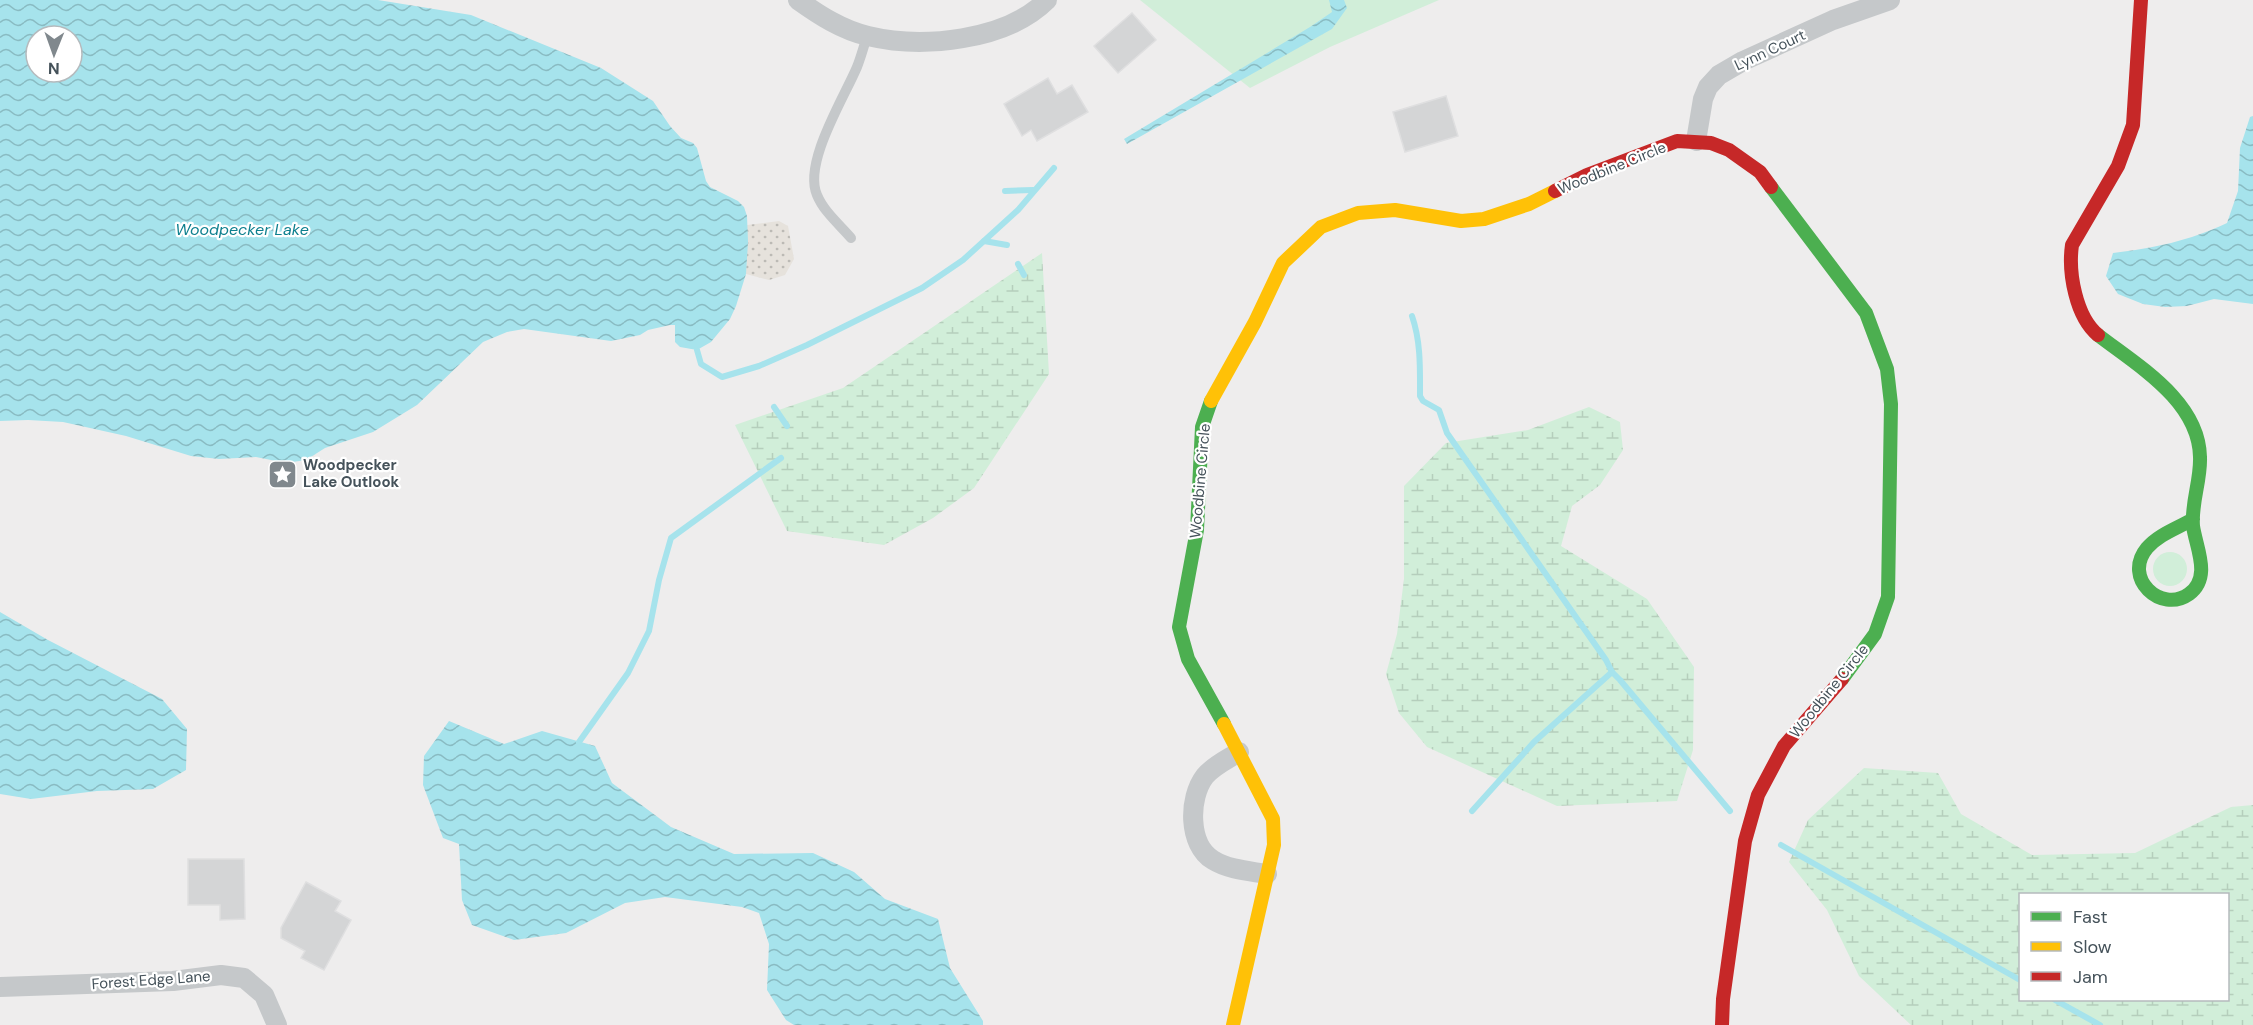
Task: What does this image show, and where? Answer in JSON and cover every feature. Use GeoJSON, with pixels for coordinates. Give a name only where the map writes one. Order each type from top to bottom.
{"type":"FeatureCollection","features":[{"type":"Feature","properties":{"kind":"street"},"geometry":{"type":"LineString","coordinates":[[798,0],[830,20],[867,36],[911,42],[952,41],[986,33],[1020,19],[1047,0]]}},
{"type":"Feature","properties":{"kind":"street","name":"Lynn Court"},"geometry":{"type":"LineString","coordinates":[[1696,141],[1703,99],[1708,87],[1719,75],[1743,61],[1833,20],[1890,0]]}},
{"type":"Feature","properties":{"kind":"street"},"geometry":{"type":"LineString","coordinates":[[2141,0],[2133,125],[2118,166],[2072,245],[2071,284],[2088,326],[2170,393],[2185,410],[2198,442],[2200,479],[2193,519],[2201,574],[2192,592],[2174,600],[2154,596],[2141,582],[2139,562],[2143,552],[2151,544],[2193,519]]}},
{"type":"Feature","properties":{"kind":"street","name":"Woodbine Circle"},"geometry":{"type":"LineString","coordinates":[[1233,1025],[1274,846],[1272,819],[1263,797],[1188,659],[1179,627],[1197,530],[1202,427],[1213,396],[1255,322],[1283,263],[1321,227],[1358,213],[1395,210],[1461,221],[1484,219],[1529,204],[1587,175],[1647,152],[1677,141],[1696,141],[1711,143],[1729,150],[1760,172],[1866,313],[1887,369],[1891,404],[1888,597],[1875,634],[1850,669],[1784,746],[1758,795],[1745,841],[1723,999],[1722,1025]]}},
{"type":"Feature","properties":{"kind":"street"},"geometry":{"type":"LineString","coordinates":[[1239,752],[1205,776],[1195,799],[1192,820],[1198,847],[1213,860],[1233,868],[1267,874]]}},
{"type":"Feature","properties":{"kind":"street","name":"Forest Edge Lane"},"geometry":{"type":"LineString","coordinates":[[0,987],[172,981],[221,975],[244,978],[264,995],[277,1025]]}},
{"type":"Feature","properties":{"kind":"lane"},"geometry":{"type":"LineString","coordinates":[[851,238],[824,208],[816,194],[814,176],[819,150],[858,65],[867,36]]}},
{"type":"Feature","properties":{"kind":"green space"},"geometry":{"type":"Polygon","coordinates":[[[1140,0],[1439,0],[1330,47],[1250,88],[1140,0]]]}},
{"type":"Feature","properties":{"kind":"green space"},"geometry":{"type":"Polygon","coordinates":[[[1042,253],[1049,374],[974,488],[933,518],[884,545],[787,531],[735,425],[843,388],[1042,253]]]}},
{"type":"Feature","properties":{"kind":"green space"},"geometry":{"type":"Polygon","coordinates":[[[1589,407],[1620,422],[1623,450],[1600,485],[1572,506],[1561,546],[1647,599],[1694,667],[1693,750],[1677,801],[1557,806],[1427,747],[1399,713],[1386,674],[1397,634],[1404,579],[1404,486],[1446,443],[1528,430],[1589,407]]]}},
{"type":"Feature","properties":{"kind":"green space"},"geometry":{"type":"Polygon","coordinates":[[[2170,552],[2182,557],[2187,569],[2182,581],[2170,586],[2158,581],[2153,569],[2158,557],[2170,552]]]}},
{"type":"Feature","properties":{"kind":"green space"},"geometry":{"type":"Polygon","coordinates":[[[1864,768],[1938,773],[1961,814],[2032,855],[2135,853],[2231,807],[2253,805],[2253,1025],[1911,1025],[1859,976],[1827,910],[1789,862],[1808,820],[1864,768]]]}},
{"type":"Feature","properties":{"kind":"sand"},"geometry":{"type":"Polygon","coordinates":[[[779,221],[788,226],[794,259],[785,275],[769,280],[746,274],[747,225],[779,221]]]}},
{"type":"Feature","properties":{"kind":"water","name":"Woodpecker Lake"},"geometry":{"type":"Polygon","coordinates":[[[0,0],[378,0],[471,15],[601,68],[653,101],[681,138],[693,143],[697,148],[706,181],[710,187],[738,201],[744,207],[747,216],[746,274],[736,306],[730,319],[711,342],[697,350],[680,347],[675,342],[675,325],[611,341],[524,329],[507,332],[483,342],[417,405],[373,432],[325,448],[306,460],[286,463],[256,457],[219,459],[191,456],[126,436],[63,422],[0,421],[0,0]]]}},
{"type":"Feature","properties":{"kind":"water"},"geometry":{"type":"Polygon","coordinates":[[[1329,0],[1344,0],[1347,8],[1332,29],[1127,144],[1124,139],[1332,12],[1329,0]]]}},
{"type":"Feature","properties":{"kind":"water"},"geometry":{"type":"Polygon","coordinates":[[[2253,116],[2253,304],[2214,299],[2187,306],[2165,307],[2143,304],[2118,294],[2106,276],[2113,253],[2171,243],[2199,235],[2227,223],[2238,191],[2240,148],[2250,117],[2253,116]]]}},
{"type":"Feature","properties":{"kind":"water"},"geometry":{"type":"Polygon","coordinates":[[[0,612],[48,640],[162,699],[187,729],[186,770],[153,789],[97,791],[31,799],[0,794],[0,612]]]}},
{"type":"Feature","properties":{"kind":"water"},"geometry":{"type":"Polygon","coordinates":[[[449,721],[504,744],[542,731],[595,746],[612,783],[671,827],[734,854],[813,853],[854,872],[885,899],[938,919],[950,968],[983,1021],[983,1025],[794,1025],[786,1020],[767,990],[769,944],[759,913],[742,907],[665,897],[625,903],[566,933],[514,940],[472,925],[462,900],[459,844],[443,838],[423,785],[424,756],[449,721]]]}},
{"type":"Feature","properties":{"kind":"building"},"geometry":{"type":"Polygon","coordinates":[[[1132,13],[1156,40],[1118,73],[1094,46],[1132,13]]]}},
{"type":"Feature","properties":{"kind":"building"},"geometry":{"type":"Polygon","coordinates":[[[1048,78],[1057,94],[1072,85],[1088,112],[1037,141],[1031,130],[1022,136],[1004,104],[1048,78]]]}},
{"type":"Feature","properties":{"kind":"building"},"geometry":{"type":"Polygon","coordinates":[[[1446,96],[1458,136],[1405,152],[1393,112],[1446,96]]]}},
{"type":"Feature","properties":{"kind":"building"},"geometry":{"type":"Polygon","coordinates":[[[188,859],[244,859],[245,919],[220,920],[220,905],[188,905],[188,859]]]}},
{"type":"Feature","properties":{"kind":"building"},"geometry":{"type":"Polygon","coordinates":[[[306,882],[341,901],[335,911],[351,920],[324,970],[301,958],[305,951],[281,938],[281,928],[306,882]]]}},
{"type":"Feature","properties":{"kind":"waterway"},"geometry":{"type":"LineString","coordinates":[[697,350],[701,364],[722,377],[759,366],[807,345],[922,288],[963,260],[1018,210],[1054,168]]}},
{"type":"Feature","properties":{"kind":"waterway"},"geometry":{"type":"LineString","coordinates":[[1005,191],[1033,190]]}},
{"type":"Feature","properties":{"kind":"waterway"},"geometry":{"type":"LineString","coordinates":[[984,241],[1007,245]]}},
{"type":"Feature","properties":{"kind":"waterway"},"geometry":{"type":"LineString","coordinates":[[1018,264],[1024,275]]}},
{"type":"Feature","properties":{"kind":"waterway"},"geometry":{"type":"LineString","coordinates":[[1412,316],[1418,346],[1420,396],[1423,401],[1439,410],[1447,433],[1606,660],[1612,672],[1730,811]]}},
{"type":"Feature","properties":{"kind":"waterway"},"geometry":{"type":"LineString","coordinates":[[774,407],[787,426]]}},
{"type":"Feature","properties":{"kind":"waterway"},"geometry":{"type":"LineString","coordinates":[[579,742],[628,673],[649,631],[659,580],[671,538],[781,458]]}},
{"type":"Feature","properties":{"kind":"waterway"},"geometry":{"type":"LineString","coordinates":[[1472,811],[1534,742],[1612,672]]}},
{"type":"Feature","properties":{"kind":"waterway"},"geometry":{"type":"LineString","coordinates":[[1781,845],[2019,979]]}},
{"type":"Feature","properties":{"kind":"waterway"},"geometry":{"type":"LineString","coordinates":[[2057,1001],[2100,1025]]}},
{"type":"Feature","properties":{"kind":"traffic: fast"},"geometry":{"type":"LineString","coordinates":[[1771,187],[1866,313],[1887,369],[1891,404],[1888,597],[1875,634],[1842,679]]}},
{"type":"Feature","properties":{"kind":"traffic: fast"},"geometry":{"type":"LineString","coordinates":[[2098,335],[2148,372],[2164,387],[2178,402],[2197,437],[2200,466],[2193,509],[2193,517],[2193,526],[2201,562],[2200,579],[2189,594],[2178,599],[2157,596],[2148,590],[2142,581],[2139,571],[2140,559],[2157,539],[2169,532],[2187,522],[2193,519]]}},
{"type":"Feature","properties":{"kind":"traffic: fast"},"geometry":{"type":"LineString","coordinates":[[1211,401],[1202,427],[1197,530],[1179,627],[1188,659],[1224,724]]}},
{"type":"Feature","properties":{"kind":"traffic: slow"},"geometry":{"type":"LineString","coordinates":[[1211,401],[1255,322],[1283,263],[1321,227],[1358,213],[1395,210],[1461,221],[1484,219],[1529,204],[1555,191]]}},
{"type":"Feature","properties":{"kind":"traffic: slow"},"geometry":{"type":"LineString","coordinates":[[1224,724],[1273,819],[1274,845],[1233,1025]]}},
{"type":"Feature","properties":{"kind":"traffic: jam"},"geometry":{"type":"LineString","coordinates":[[2098,335],[2084,317],[2075,294],[2071,268],[2072,245],[2118,166],[2133,125],[2141,0]]}},
{"type":"Feature","properties":{"kind":"traffic: jam"},"geometry":{"type":"LineString","coordinates":[[1555,191],[1587,175],[1677,141],[1711,143],[1729,150],[1760,172],[1771,187]]}},
{"type":"Feature","properties":{"kind":"traffic: jam"},"geometry":{"type":"LineString","coordinates":[[1722,1025],[1723,999],[1745,841],[1758,795],[1784,746],[1842,679]]}},
{"type":"Feature","properties":{"kind":"place","name":"Woodpecker Lake Outlook"},"geometry":{"type":"Point","coordinates":[282,474]}}]}
